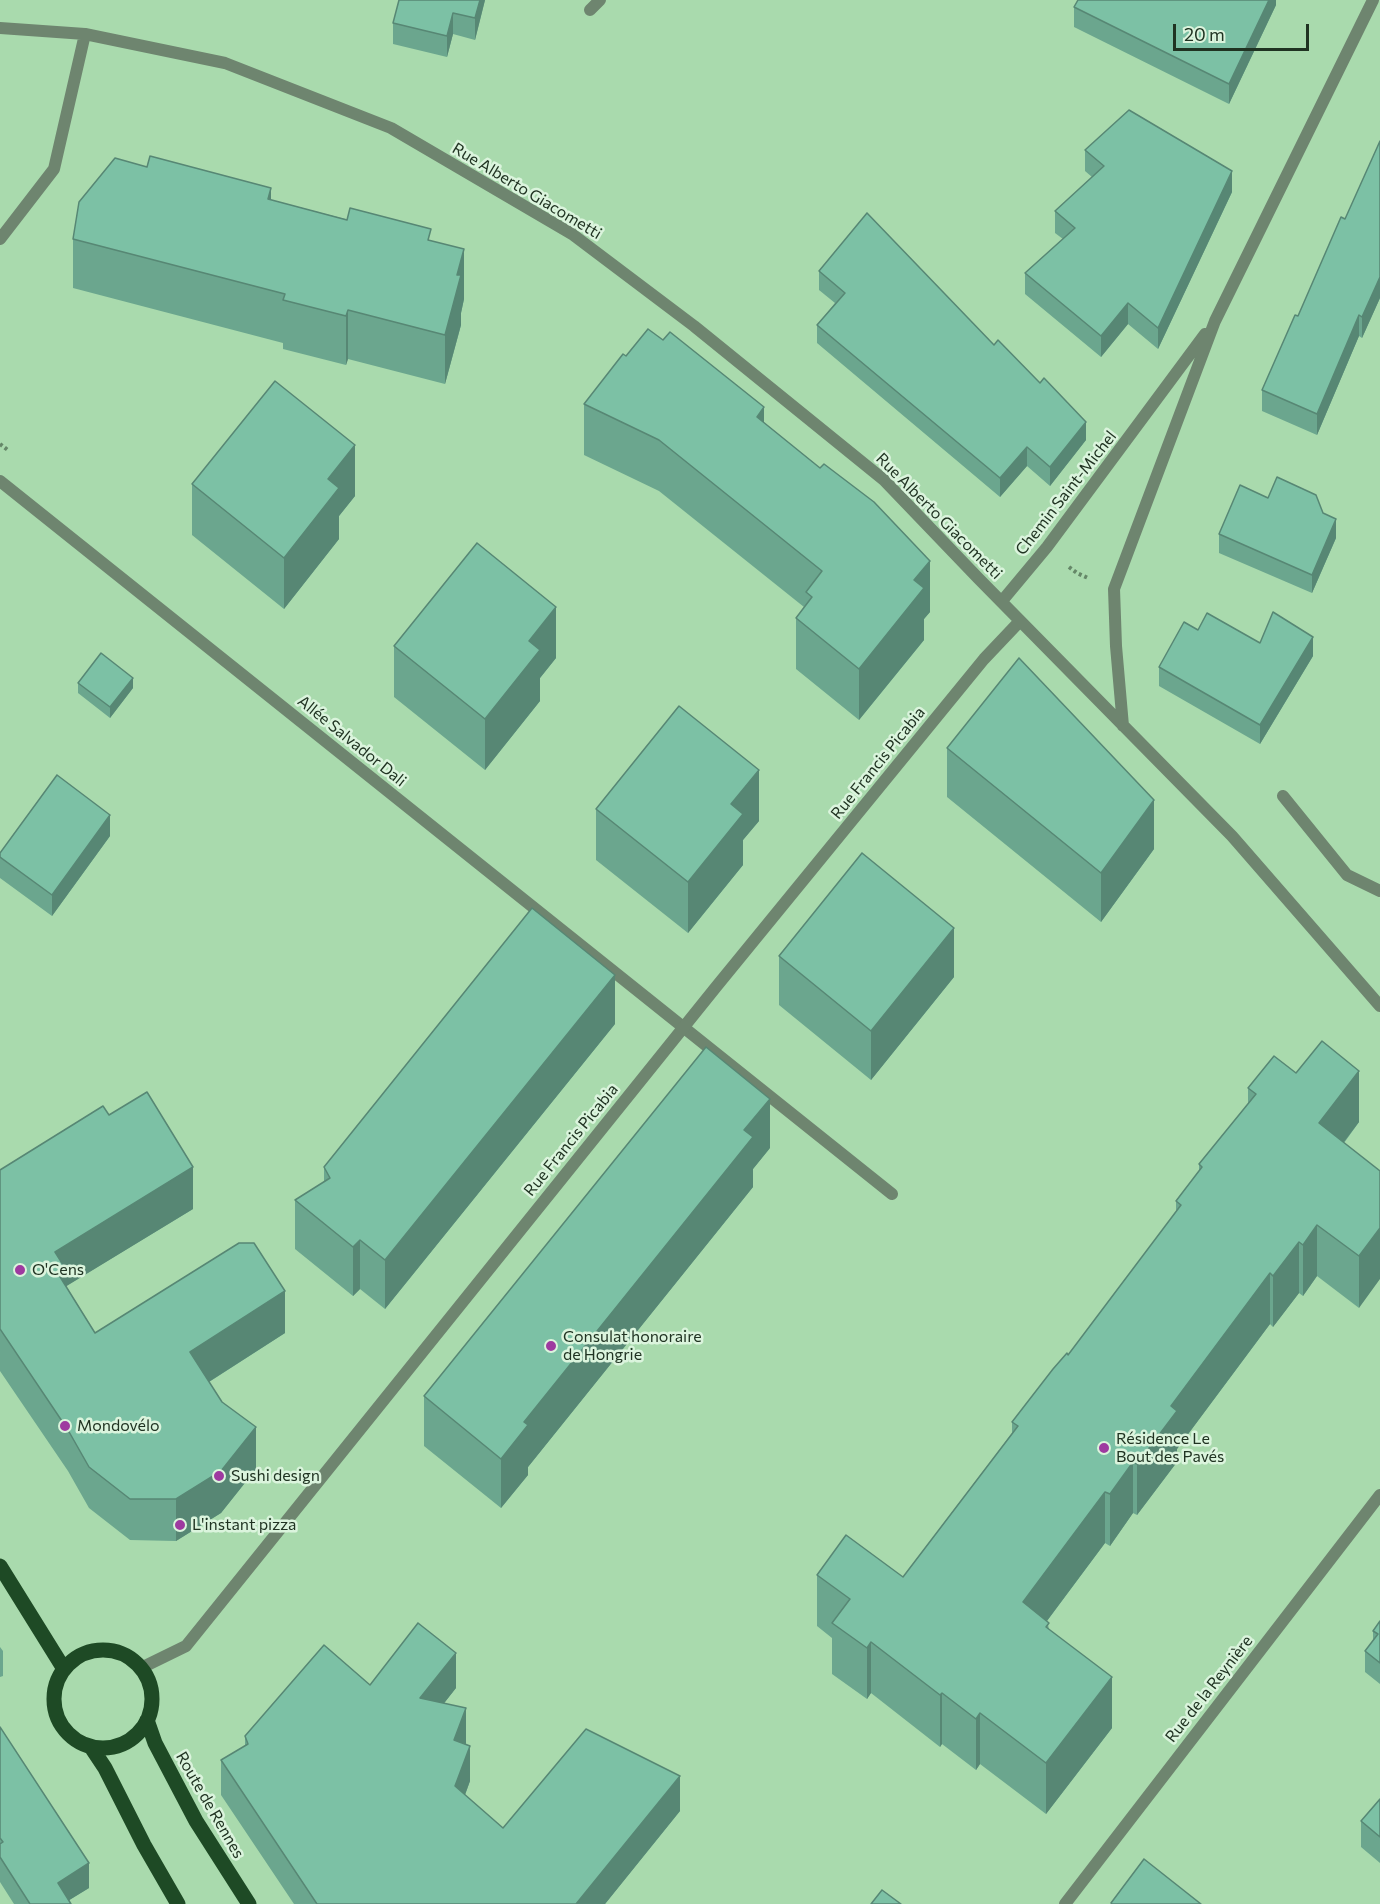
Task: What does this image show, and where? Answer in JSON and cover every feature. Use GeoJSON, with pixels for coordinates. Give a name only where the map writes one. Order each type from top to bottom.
{"type":"FeatureCollection","features":[{"type":"Feature","properties":{"kind":"main road"},"geometry":{"type":"LineString","coordinates":[[0,1566],[64,1669]]}},
{"type":"Feature","properties":{"kind":"main road"},"geometry":{"type":"LineString","coordinates":[[102,1650],[124,1654],[141,1668],[147,1676],[152,1694],[150,1712],[147,1720],[133,1738],[113,1747],[91,1747],[73,1738],[60,1723],[54,1705],[55,1686],[71,1661],[91,1651],[102,1650]]}},
{"type":"Feature","properties":{"kind":"main road","name":"Route de Rennes"},"geometry":{"type":"LineString","coordinates":[[147,1720],[159,1751],[195,1821],[249,1904]]}},
{"type":"Feature","properties":{"kind":"main road"},"geometry":{"type":"LineString","coordinates":[[91,1747],[105,1768],[144,1845],[178,1904]]}},
{"type":"Feature","properties":{"kind":"street"},"geometry":{"type":"LineString","coordinates":[[590,10],[600,0]]}},
{"type":"Feature","properties":{"kind":"street","name":"Chemin Saint-Michel"},"geometry":{"type":"LineString","coordinates":[[1123,726],[1114,589],[1215,321],[1373,0]]}},
{"type":"Feature","properties":{"kind":"street","name":"Rue Alberto Giacometti"},"geometry":{"type":"LineString","coordinates":[[0,28],[84,34],[225,63],[391,128],[572,234],[694,326],[884,480],[1002,601]]}},
{"type":"Feature","properties":{"kind":"street"},"geometry":{"type":"LineString","coordinates":[[0,239],[54,169],[84,34]]}},
{"type":"Feature","properties":{"kind":"street","name":"Chemin Saint-Michel"},"geometry":{"type":"LineString","coordinates":[[1002,601],[1047,547],[1215,321]]}},
{"type":"Feature","properties":{"kind":"street","name":"Allée Salvador Dali"},"geometry":{"type":"LineString","coordinates":[[0,481],[892,1194]]}},
{"type":"Feature","properties":{"kind":"street"},"geometry":{"type":"LineString","coordinates":[[1002,601],[1232,836],[1380,1006]]}},
{"type":"Feature","properties":{"kind":"street","name":"Rue Francis Picabia"},"geometry":{"type":"LineString","coordinates":[[141,1668],[186,1646],[684,1027],[984,659],[1020,621]]}},
{"type":"Feature","properties":{"kind":"street"},"geometry":{"type":"LineString","coordinates":[[1283,795],[1347,874],[1380,891]]}},
{"type":"Feature","properties":{"kind":"street","name":"Rue de la Reynière"},"geometry":{"type":"LineString","coordinates":[[1065,1904],[1380,1495]]}},
{"type":"Feature","properties":{"kind":"path"},"geometry":{"type":"LineString","coordinates":[[1064,562],[1077,573],[1091,580]]}},
{"type":"Feature","properties":{"kind":"building"},"geometry":{"type":"Polygon","coordinates":[[[399,0],[480,0],[475,18],[453,13],[447,36],[393,23],[399,0]]]}},
{"type":"Feature","properties":{"kind":"building"},"geometry":{"type":"Polygon","coordinates":[[[1078,0],[1269,0],[1229,84],[1074,7],[1078,0]]]}},
{"type":"Feature","properties":{"kind":"building"},"geometry":{"type":"Polygon","coordinates":[[[1129,110],[1232,171],[1158,328],[1128,303],[1101,336],[1025,273],[1075,228],[1055,211],[1104,166],[1085,150],[1129,110]]]}},
{"type":"Feature","properties":{"kind":"building"},"geometry":{"type":"Polygon","coordinates":[[[1380,141],[1380,277],[1362,317],[1359,315],[1317,414],[1262,390],[1295,315],[1298,316],[1341,217],[1345,219],[1380,141]]]}},
{"type":"Feature","properties":{"kind":"building"},"geometry":{"type":"Polygon","coordinates":[[[150,156],[271,188],[268,199],[347,220],[350,208],[431,229],[428,240],[464,249],[457,275],[461,275],[445,335],[348,310],[346,316],[283,300],[285,294],[73,239],[79,202],[115,158],[147,167],[150,156]]]}},
{"type":"Feature","properties":{"kind":"building"},"geometry":{"type":"Polygon","coordinates":[[[867,213],[994,345],[998,340],[1040,383],[1044,378],[1086,422],[1050,467],[1027,447],[1000,478],[817,325],[845,293],[819,271],[867,213]]]}},
{"type":"Feature","properties":{"kind":"building"},"geometry":{"type":"Polygon","coordinates":[[[648,329],[663,340],[670,332],[764,407],[757,417],[820,468],[824,464],[874,502],[930,561],[914,580],[924,588],[859,669],[796,618],[812,597],[806,592],[822,571],[659,440],[584,404],[623,354],[626,356],[648,329]]]}},
{"type":"Feature","properties":{"kind":"building"},"geometry":{"type":"Polygon","coordinates":[[[275,381],[355,445],[328,479],[339,488],[284,558],[192,484],[275,381]]]}},
{"type":"Feature","properties":{"kind":"building"},"geometry":{"type":"Polygon","coordinates":[[[1277,477],[1316,495],[1323,513],[1336,519],[1312,575],[1219,534],[1240,485],[1268,498],[1277,477]]]}},
{"type":"Feature","properties":{"kind":"building"},"geometry":{"type":"Polygon","coordinates":[[[477,543],[556,607],[529,641],[540,650],[485,719],[394,646],[477,543]]]}},
{"type":"Feature","properties":{"kind":"building"},"geometry":{"type":"Polygon","coordinates":[[[1273,612],[1313,637],[1260,725],[1159,667],[1184,622],[1198,630],[1207,613],[1260,643],[1273,612]]]}},
{"type":"Feature","properties":{"kind":"building"},"geometry":{"type":"Polygon","coordinates":[[[101,653],[133,678],[110,707],[78,683],[101,653]]]}},
{"type":"Feature","properties":{"kind":"building"},"geometry":{"type":"Polygon","coordinates":[[[1019,658],[1154,800],[1101,873],[947,748],[1019,658]]]}},
{"type":"Feature","properties":{"kind":"building"},"geometry":{"type":"Polygon","coordinates":[[[679,706],[759,770],[731,804],[743,814],[688,882],[596,809],[679,706]]]}},
{"type":"Feature","properties":{"kind":"building"},"geometry":{"type":"Polygon","coordinates":[[[57,775],[110,815],[52,895],[0,857],[0,853],[57,775]]]}},
{"type":"Feature","properties":{"kind":"building"},"geometry":{"type":"Polygon","coordinates":[[[862,853],[954,928],[871,1031],[779,956],[862,853]]]}},
{"type":"Feature","properties":{"kind":"building"},"geometry":{"type":"Polygon","coordinates":[[[532,908],[615,975],[385,1260],[360,1240],[353,1247],[295,1200],[330,1178],[324,1167],[532,908]]]}},
{"type":"Feature","properties":{"kind":"building","name":"Résidence Le Bout des Pavés"},"geometry":{"type":"Polygon","coordinates":[[[1322,1041],[1359,1071],[1319,1123],[1380,1171],[1380,1228],[1359,1256],[1317,1225],[1303,1245],[1299,1242],[1273,1276],[1270,1273],[1171,1406],[1177,1411],[1137,1464],[1133,1462],[1110,1494],[1105,1492],[1023,1602],[1049,1623],[1046,1627],[1112,1677],[1046,1763],[980,1713],[976,1719],[942,1693],[940,1695],[871,1642],[867,1648],[832,1623],[850,1599],[817,1575],[846,1535],[903,1577],[1018,1426],[1012,1422],[1053,1369],[1067,1353],[1068,1355],[1181,1205],[1176,1201],[1202,1167],[1199,1164],[1256,1094],[1248,1088],[1274,1056],[1296,1073],[1322,1041]]]}},
{"type":"Feature","properties":{"kind":"building"},"geometry":{"type":"Polygon","coordinates":[[[706,1047],[770,1099],[744,1130],[753,1137],[524,1422],[528,1425],[501,1459],[424,1396],[706,1047]]]}},
{"type":"Feature","properties":{"kind":"building"},"geometry":{"type":"Polygon","coordinates":[[[147,1092],[193,1167],[55,1252],[65,1268],[57,1272],[95,1333],[239,1243],[254,1243],[285,1291],[190,1352],[222,1402],[256,1427],[221,1471],[176,1499],[130,1499],[89,1467],[68,1430],[0,1329],[0,1170],[103,1106],[109,1115],[147,1092]]]}},
{"type":"Feature","properties":{"kind":"building"},"geometry":{"type":"Polygon","coordinates":[[[1380,1621],[1380,1663],[1365,1651],[1378,1634],[1373,1631],[1380,1621]]]}},
{"type":"Feature","properties":{"kind":"building"},"geometry":{"type":"Polygon","coordinates":[[[418,1623],[456,1653],[420,1698],[466,1708],[454,1740],[470,1746],[455,1786],[503,1828],[586,1729],[680,1776],[576,1904],[317,1904],[221,1760],[248,1744],[245,1736],[324,1645],[370,1685],[418,1623]]]}},
{"type":"Feature","properties":{"kind":"building"},"geometry":{"type":"Polygon","coordinates":[[[0,1727],[89,1863],[58,1883],[71,1904],[30,1904],[0,1857],[0,1844],[3,1842],[0,1838],[0,1727]]]}},
{"type":"Feature","properties":{"kind":"building"},"geometry":{"type":"Polygon","coordinates":[[[1380,1799],[1380,1837],[1361,1821],[1380,1799]]]}},
{"type":"Feature","properties":{"kind":"building"},"geometry":{"type":"Polygon","coordinates":[[[1144,1859],[1201,1904],[1112,1904],[1144,1859]]]}},
{"type":"Feature","properties":{"kind":"building"},"geometry":{"type":"Polygon","coordinates":[[[882,1890],[901,1904],[871,1904],[882,1890]]]}},
{"type":"Feature","properties":{"kind":"place","name":"O'Cens"},"geometry":{"type":"Point","coordinates":[20,1270]}},
{"type":"Feature","properties":{"kind":"place","name":"Consulat honoraire de Hongrie"},"geometry":{"type":"Point","coordinates":[551,1346]}},
{"type":"Feature","properties":{"kind":"place","name":"Mondovélo"},"geometry":{"type":"Point","coordinates":[65,1426]}},
{"type":"Feature","properties":{"kind":"place","name":"Résidence Le Bout des Pavés"},"geometry":{"type":"Point","coordinates":[1104,1448]}},
{"type":"Feature","properties":{"kind":"place","name":"Sushi design"},"geometry":{"type":"Point","coordinates":[219,1476]}},
{"type":"Feature","properties":{"kind":"place","name":"L'instant pizza"},"geometry":{"type":"Point","coordinates":[180,1525]}}]}
